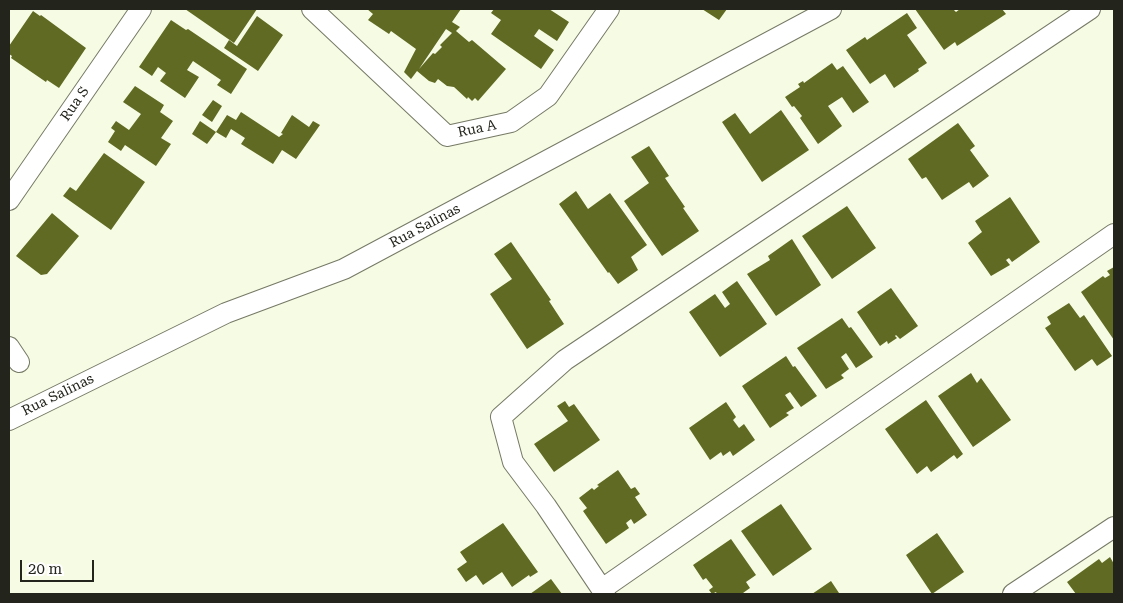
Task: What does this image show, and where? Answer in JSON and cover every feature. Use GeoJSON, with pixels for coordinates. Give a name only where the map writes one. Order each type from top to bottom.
{"type":"FeatureCollection","features":[{"type":"Feature","properties":{"kind":"street","name":"Rua S"},"geometry":{"type":"LineString","coordinates":[[9,200],[141,9]]}},
{"type":"Feature","properties":{"kind":"street","name":"Rua A"},"geometry":{"type":"LineString","coordinates":[[312,9],[448,136],[511,122],[548,96],[609,9]]}},
{"type":"Feature","properties":{"kind":"street","name":"Rua Salinas"},"geometry":{"type":"LineString","coordinates":[[9,420],[226,313],[344,269],[831,9]]}},
{"type":"Feature","properties":{"kind":"street"},"geometry":{"type":"LineString","coordinates":[[1090,9],[565,360],[500,417],[513,462],[546,506],[604,592],[1114,234]]}},
{"type":"Feature","properties":{"kind":"street"},"geometry":{"type":"LineString","coordinates":[[1013,594],[1114,527]]}},
{"type":"Feature","properties":{"kind":"building"},"geometry":{"type":"Polygon","coordinates":[[[185,9],[257,9],[234,43],[185,9]]]}},
{"type":"Feature","properties":{"kind":"building"},"geometry":{"type":"Polygon","coordinates":[[[367,9],[461,9],[452,22],[460,27],[456,31],[469,42],[472,40],[506,69],[478,101],[475,98],[472,101],[468,97],[467,99],[454,87],[447,86],[438,79],[435,83],[429,81],[417,71],[411,79],[404,72],[416,49],[391,31],[389,34],[368,20],[373,14],[367,9]],[[446,29],[419,69],[433,53],[435,54],[442,47],[440,45],[452,33],[446,29]]]}},
{"type":"Feature","properties":{"kind":"building"},"geometry":{"type":"Polygon","coordinates":[[[494,9],[549,9],[569,22],[557,41],[539,29],[534,36],[554,50],[541,69],[491,34],[501,20],[491,13],[494,9]]]}},
{"type":"Feature","properties":{"kind":"building"},"geometry":{"type":"Polygon","coordinates":[[[702,9],[727,9],[719,20],[702,9]]]}},
{"type":"Feature","properties":{"kind":"building"},"geometry":{"type":"Polygon","coordinates":[[[915,9],[953,9],[956,12],[960,9],[1002,9],[1006,14],[957,46],[955,42],[944,50],[915,9]]]}},
{"type":"Feature","properties":{"kind":"building"},"geometry":{"type":"Polygon","coordinates":[[[33,11],[86,48],[59,88],[47,80],[46,82],[11,58],[12,56],[9,54],[9,46],[33,11]]]}},
{"type":"Feature","properties":{"kind":"building"},"geometry":{"type":"Polygon","coordinates":[[[907,13],[917,28],[907,35],[927,63],[918,69],[919,71],[894,88],[885,74],[870,84],[846,50],[865,37],[867,40],[907,13]]]}},
{"type":"Feature","properties":{"kind":"building"},"geometry":{"type":"Polygon","coordinates":[[[257,16],[283,35],[258,71],[224,48],[229,40],[237,46],[257,16]]]}},
{"type":"Feature","properties":{"kind":"building"},"geometry":{"type":"Polygon","coordinates":[[[171,20],[186,30],[188,29],[247,69],[231,94],[217,85],[221,80],[193,61],[187,70],[199,77],[185,98],[160,81],[166,73],[158,67],[152,76],[139,67],[171,20]]]}},
{"type":"Feature","properties":{"kind":"building"},"geometry":{"type":"Polygon","coordinates":[[[832,63],[837,70],[843,66],[869,102],[853,113],[842,97],[828,106],[842,126],[818,144],[800,118],[802,116],[785,97],[800,87],[798,84],[803,81],[804,83],[832,63]]]}},
{"type":"Feature","properties":{"kind":"building"},"geometry":{"type":"Polygon","coordinates":[[[135,86],[164,105],[160,112],[173,121],[161,138],[171,144],[156,166],[125,145],[121,151],[108,142],[115,131],[111,128],[116,121],[129,130],[141,114],[123,102],[135,86]]]}},
{"type":"Feature","properties":{"kind":"building"},"geometry":{"type":"Polygon","coordinates":[[[213,100],[222,106],[212,122],[202,115],[213,100]]]}},
{"type":"Feature","properties":{"kind":"building"},"geometry":{"type":"Polygon","coordinates":[[[781,110],[809,150],[762,182],[722,122],[735,113],[750,134],[781,110]]]}},
{"type":"Feature","properties":{"kind":"building"},"geometry":{"type":"Polygon","coordinates":[[[241,112],[279,137],[283,134],[281,133],[292,115],[309,127],[313,121],[320,125],[296,159],[282,150],[273,164],[241,144],[245,138],[231,129],[226,138],[216,132],[227,115],[236,120],[241,112]]]}},
{"type":"Feature","properties":{"kind":"building"},"geometry":{"type":"Polygon","coordinates":[[[200,121],[216,132],[207,144],[192,134],[200,121]]]}},
{"type":"Feature","properties":{"kind":"building"},"geometry":{"type":"Polygon","coordinates":[[[958,123],[975,146],[970,150],[989,176],[973,188],[969,182],[942,200],[926,177],[922,179],[908,159],[958,123]]]}},
{"type":"Feature","properties":{"kind":"building"},"geometry":{"type":"Polygon","coordinates":[[[649,146],[669,176],[665,178],[699,231],[662,256],[624,201],[649,183],[631,157],[649,146]]]}},
{"type":"Feature","properties":{"kind":"building"},"geometry":{"type":"Polygon","coordinates":[[[104,153],[145,182],[111,230],[63,196],[70,187],[76,191],[104,153]]]}},
{"type":"Feature","properties":{"kind":"building"},"geometry":{"type":"Polygon","coordinates":[[[576,191],[588,209],[610,193],[647,245],[631,257],[638,270],[618,284],[608,273],[559,204],[576,191]]]}},
{"type":"Feature","properties":{"kind":"building"},"geometry":{"type":"Polygon","coordinates":[[[1010,197],[1040,242],[1012,262],[1009,258],[1006,260],[1010,265],[991,276],[968,243],[982,232],[975,221],[1010,197]]]}},
{"type":"Feature","properties":{"kind":"building"},"geometry":{"type":"Polygon","coordinates":[[[847,206],[876,248],[832,279],[802,236],[847,206]]]}},
{"type":"Feature","properties":{"kind":"building"},"geometry":{"type":"Polygon","coordinates":[[[52,213],[79,236],[47,274],[41,275],[16,256],[52,213]]]}},
{"type":"Feature","properties":{"kind":"building"},"geometry":{"type":"Polygon","coordinates":[[[792,239],[821,285],[776,316],[747,274],[770,260],[768,256],[792,239]]]}},
{"type":"Feature","properties":{"kind":"building"},"geometry":{"type":"Polygon","coordinates":[[[511,242],[551,300],[549,301],[564,324],[527,349],[490,294],[512,279],[494,254],[511,242]]]}},
{"type":"Feature","properties":{"kind":"building"},"geometry":{"type":"Polygon","coordinates":[[[1114,267],[1114,340],[1081,292],[1103,276],[1105,278],[1110,275],[1107,271],[1114,267]]]}},
{"type":"Feature","properties":{"kind":"building"},"geometry":{"type":"Polygon","coordinates":[[[737,281],[767,324],[720,357],[689,312],[715,294],[725,308],[730,304],[722,292],[737,281]]]}},
{"type":"Feature","properties":{"kind":"building"},"geometry":{"type":"Polygon","coordinates":[[[891,288],[918,326],[900,339],[896,335],[897,338],[888,344],[887,341],[880,346],[857,312],[891,288]]]}},
{"type":"Feature","properties":{"kind":"building"},"geometry":{"type":"Polygon","coordinates":[[[1069,303],[1080,318],[1084,315],[1112,356],[1097,366],[1092,359],[1075,371],[1045,328],[1051,324],[1047,317],[1069,303]]]}},
{"type":"Feature","properties":{"kind":"building"},"geometry":{"type":"Polygon","coordinates":[[[842,318],[873,357],[856,368],[846,353],[841,357],[849,369],[841,375],[844,378],[826,389],[797,348],[842,318]]]}},
{"type":"Feature","properties":{"kind":"building"},"geometry":{"type":"Polygon","coordinates":[[[786,356],[817,396],[801,407],[790,392],[785,395],[794,408],[786,413],[789,415],[770,428],[742,386],[786,356]]]}},
{"type":"Feature","properties":{"kind":"building"},"geometry":{"type":"Polygon","coordinates":[[[971,373],[977,383],[981,378],[1011,420],[973,447],[938,396],[971,373]]]}},
{"type":"Feature","properties":{"kind":"building"},"geometry":{"type":"Polygon","coordinates":[[[926,400],[963,454],[957,459],[954,455],[931,472],[927,466],[917,474],[885,429],[926,400]]]}},
{"type":"Feature","properties":{"kind":"building"},"geometry":{"type":"Polygon","coordinates":[[[565,401],[569,407],[574,404],[600,440],[554,472],[534,444],[568,421],[557,406],[565,401]]]}},
{"type":"Feature","properties":{"kind":"building"},"geometry":{"type":"Polygon","coordinates":[[[726,402],[736,417],[733,420],[739,428],[744,424],[755,440],[733,456],[730,451],[723,456],[721,452],[710,460],[689,428],[726,402]]]}},
{"type":"Feature","properties":{"kind":"building"},"geometry":{"type":"Polygon","coordinates":[[[618,470],[631,489],[635,487],[640,494],[635,497],[647,515],[634,524],[631,519],[626,523],[629,528],[606,544],[583,511],[587,508],[579,498],[592,488],[594,490],[599,486],[597,485],[618,470]]]}},
{"type":"Feature","properties":{"kind":"building"},"geometry":{"type":"Polygon","coordinates":[[[781,504],[812,549],[773,576],[741,531],[781,504]]]}},
{"type":"Feature","properties":{"kind":"building"},"geometry":{"type":"Polygon","coordinates":[[[503,523],[538,572],[530,577],[529,575],[512,587],[502,572],[483,585],[476,575],[466,582],[457,569],[467,562],[460,552],[503,523]]]}},
{"type":"Feature","properties":{"kind":"building"},"geometry":{"type":"Polygon","coordinates":[[[937,533],[964,572],[932,594],[906,555],[937,533]]]}},
{"type":"Feature","properties":{"kind":"building"},"geometry":{"type":"Polygon","coordinates":[[[731,539],[756,575],[746,582],[750,588],[744,594],[717,594],[716,592],[712,594],[709,590],[713,587],[706,578],[703,580],[693,565],[731,539]]]}},
{"type":"Feature","properties":{"kind":"building"},"geometry":{"type":"Polygon","coordinates":[[[1110,557],[1114,564],[1114,594],[1076,594],[1067,582],[1099,559],[1102,563],[1110,557]]]}},
{"type":"Feature","properties":{"kind":"building"},"geometry":{"type":"Polygon","coordinates":[[[551,579],[562,594],[530,594],[551,579]]]}},
{"type":"Feature","properties":{"kind":"building"},"geometry":{"type":"Polygon","coordinates":[[[831,581],[839,593],[812,594],[831,581]]]}}]}
